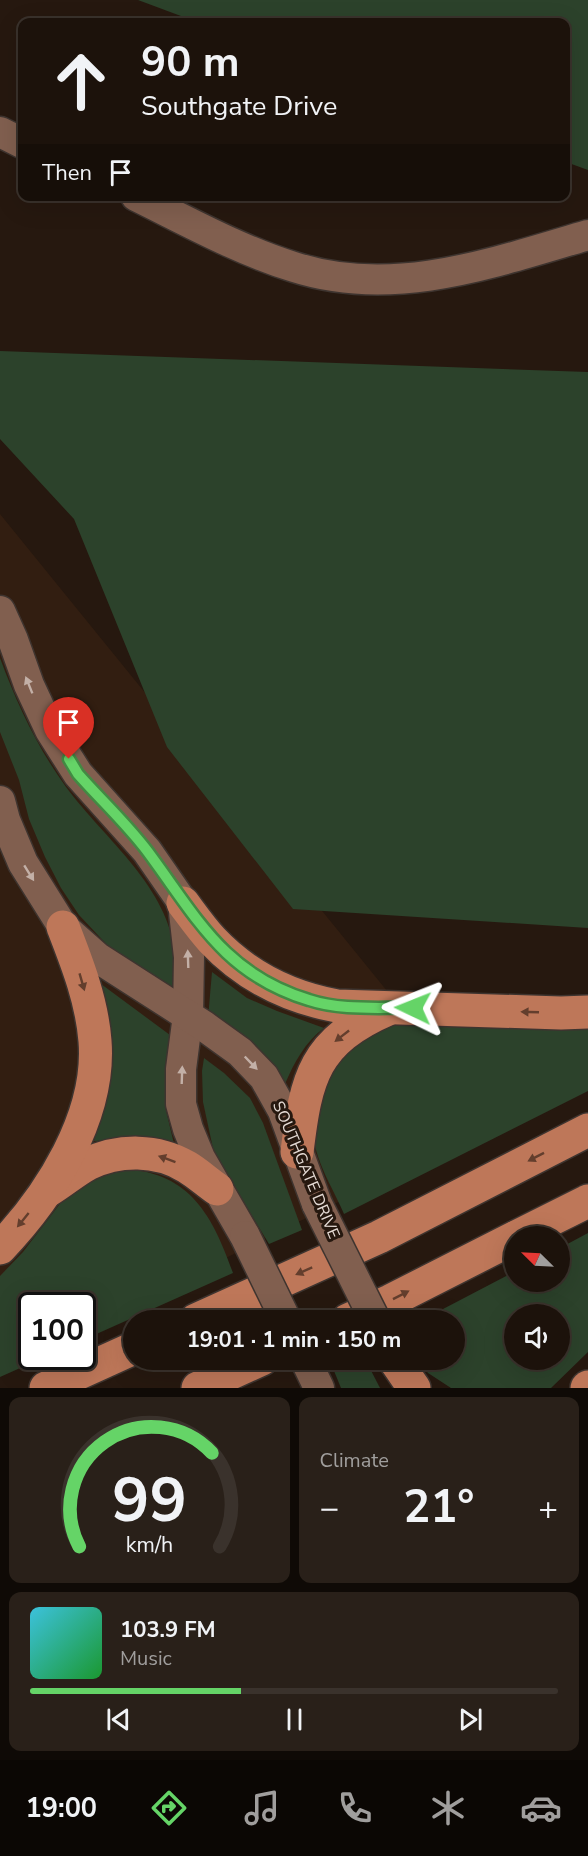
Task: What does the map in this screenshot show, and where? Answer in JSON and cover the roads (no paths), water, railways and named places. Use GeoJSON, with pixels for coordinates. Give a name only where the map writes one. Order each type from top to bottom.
{"type":"FeatureCollection","features":[{"type":"Feature","properties":{"kind":"highway"},"geometry":{"type":"LineString","coordinates":[[183,903],[211,938],[234,961],[257,978],[311,1001],[337,1006],[588,1012]]}},
{"type":"Feature","properties":{"kind":"highway"},"geometry":{"type":"LineString","coordinates":[[0,1248],[46,1192],[79,1129],[89,1099],[95,1069],[95,1042],[91,1011],[77,963],[63,927]]}},
{"type":"Feature","properties":{"kind":"highway"},"geometry":{"type":"LineString","coordinates":[[297,1152],[302,1107],[311,1076],[319,1060],[342,1035],[369,1017],[392,1007]]}},
{"type":"Feature","properties":{"kind":"highway"},"geometry":{"type":"LineString","coordinates":[[218,1310],[380,1236],[588,1130]]}},
{"type":"Feature","properties":{"kind":"highway"},"geometry":{"type":"LineString","coordinates":[[46,1192],[88,1164],[127,1153],[148,1153],[168,1158],[187,1167],[217,1189]]}},
{"type":"Feature","properties":{"kind":"highway"},"geometry":{"type":"LineString","coordinates":[[538,1226],[588,1201]]}},
{"type":"Feature","properties":{"kind":"highway"},"geometry":{"type":"LineString","coordinates":[[370,1310],[504,1243]]}},
{"type":"Feature","properties":{"kind":"highway"},"geometry":{"type":"LineString","coordinates":[[46,1388],[123,1353]]}},
{"type":"Feature","properties":{"kind":"highway"},"geometry":{"type":"LineString","coordinates":[[198,1388],[238,1370]]}},
{"type":"Feature","properties":{"kind":"highway"},"geometry":{"type":"LineString","coordinates":[[402,1370],[414,1388]]}},
{"type":"Feature","properties":{"kind":"main road"},"geometry":{"type":"LineString","coordinates":[[0,132],[18,141]]}},
{"type":"Feature","properties":{"kind":"main road"},"geometry":{"type":"LineString","coordinates":[[146,201],[245,248],[294,267],[341,278],[383,281],[437,275],[489,264],[588,235]]}},
{"type":"Feature","properties":{"kind":"main road"},"geometry":{"type":"LineString","coordinates":[[0,611],[14,640],[29,685],[56,739],[78,774],[147,851],[183,903],[189,957],[188,1015],[181,1069],[181,1104],[200,1158],[245,1236],[281,1310]]}},
{"type":"Feature","properties":{"kind":"main road","name":"SOUTHGATE DRIVE"},"geometry":{"type":"LineString","coordinates":[[0,801],[22,863],[63,927],[99,958],[188,1015],[240,1052],[264,1077],[283,1111],[317,1204],[370,1310]]}},
{"type":"Feature","properties":{"kind":"main road"},"geometry":{"type":"LineString","coordinates":[[310,1370],[319,1388]]}}]}
